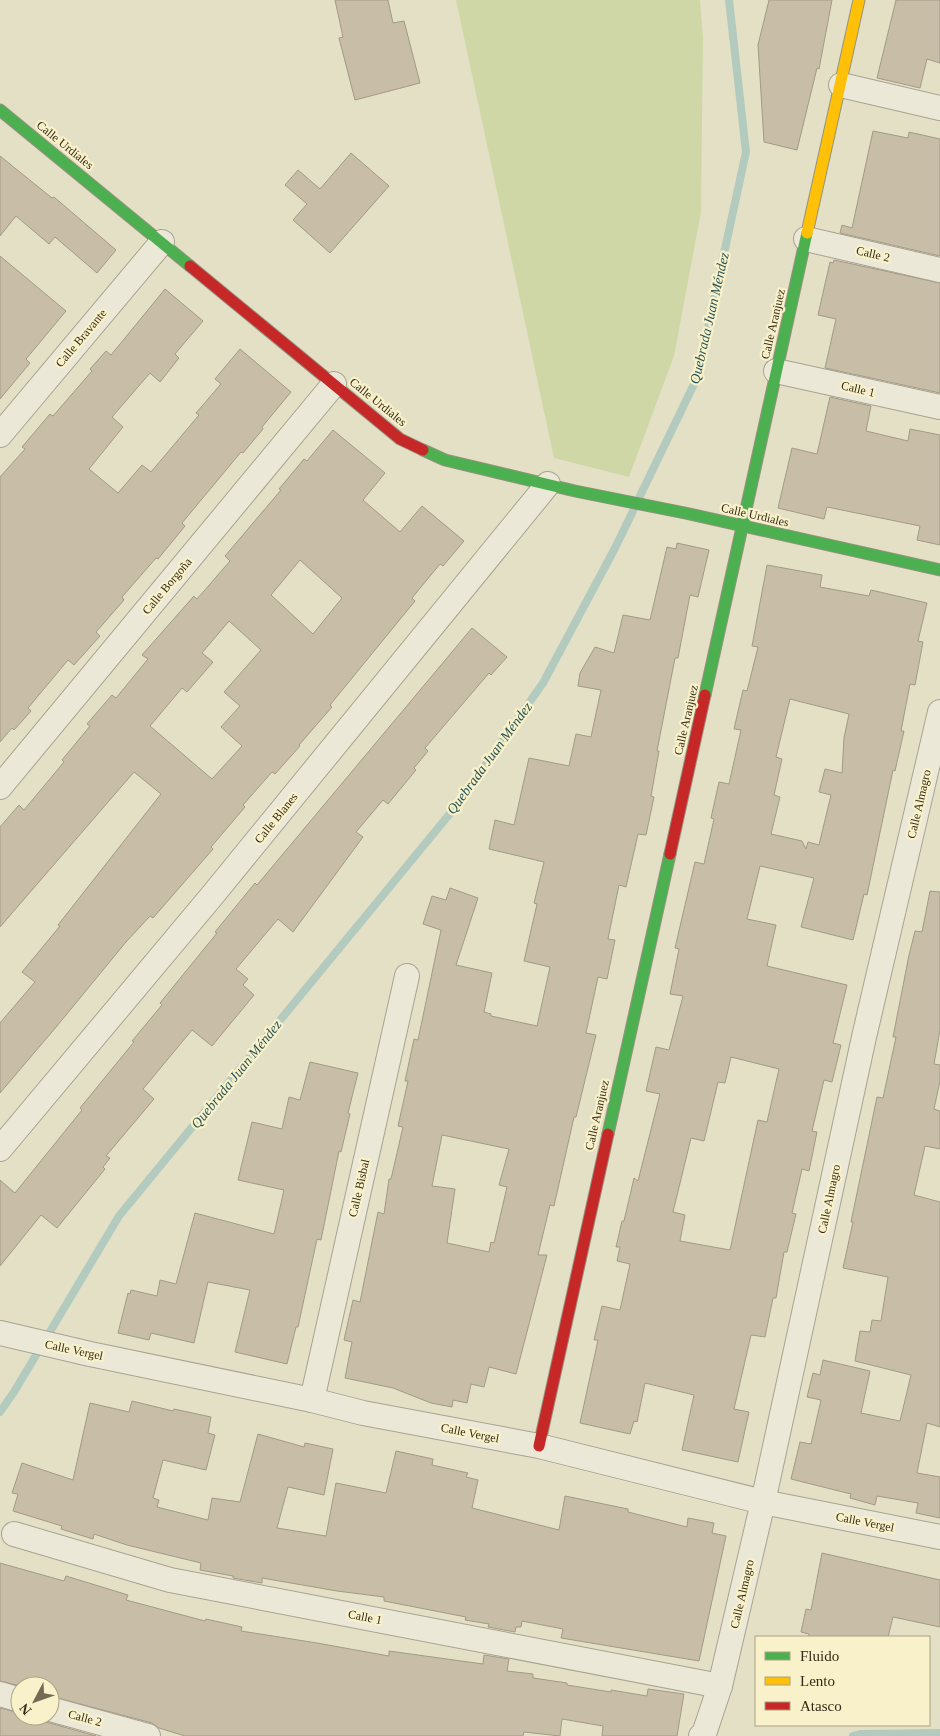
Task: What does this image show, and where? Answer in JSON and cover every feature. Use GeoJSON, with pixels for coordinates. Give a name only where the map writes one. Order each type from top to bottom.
{"type":"FeatureCollection","features":[{"type":"Feature","properties":{"kind":"street","name":"Calle Aranjuez"},"geometry":{"type":"LineString","coordinates":[[539,1446],[859,0]]}},
{"type":"Feature","properties":{"kind":"street"},"geometry":{"type":"LineString","coordinates":[[841,85],[940,108]]}},
{"type":"Feature","properties":{"kind":"street","name":"Calle Urdiales"},"geometry":{"type":"LineString","coordinates":[[0,110],[400,439],[444,460],[575,491],[685,513],[940,570]]}},
{"type":"Feature","properties":{"kind":"street","name":"Calle 2"},"geometry":{"type":"LineString","coordinates":[[806,239],[940,270]]}},
{"type":"Feature","properties":{"kind":"street","name":"Calle Bravante"},"geometry":{"type":"LineString","coordinates":[[0,435],[162,242]]}},
{"type":"Feature","properties":{"kind":"street","name":"Calle 1"},"geometry":{"type":"LineString","coordinates":[[776,370],[940,407]]}},
{"type":"Feature","properties":{"kind":"street","name":"Calle Borgoña"},"geometry":{"type":"LineString","coordinates":[[0,787],[334,384]]}},
{"type":"Feature","properties":{"kind":"street","name":"Calle Blanes"},"geometry":{"type":"LineString","coordinates":[[0,1149],[217,890],[548,484]]}},
{"type":"Feature","properties":{"kind":"street","name":"Calle Almagro"},"geometry":{"type":"LineString","coordinates":[[720,1686],[763,1502],[864,1037],[940,712]]}},
{"type":"Feature","properties":{"kind":"street","name":"Calle Bisbal"},"geometry":{"type":"LineString","coordinates":[[312,1400],[407,976]]}},
{"type":"Feature","properties":{"kind":"street","name":"Calle Vergel"},"geometry":{"type":"LineString","coordinates":[[3,1334],[312,1400],[363,1413],[539,1446],[763,1502],[940,1537]]}},
{"type":"Feature","properties":{"kind":"street","name":"Calle 1"},"geometry":{"type":"LineString","coordinates":[[14,1534],[170,1580],[720,1686]]}},
{"type":"Feature","properties":{"kind":"street"},"geometry":{"type":"LineString","coordinates":[[701,1736],[704,1734],[720,1686]]}},
{"type":"Feature","properties":{"kind":"street","name":"Calle 2"},"geometry":{"type":"LineString","coordinates":[[60,1712],[148,1736]]}},
{"type":"Feature","properties":{"kind":"green space"},"geometry":{"type":"Polygon","coordinates":[[[456,0],[700,0],[703,38],[701,212],[674,356],[629,477],[554,458],[456,0]]]}},
{"type":"Feature","properties":{"kind":"building"},"geometry":{"type":"Polygon","coordinates":[[[335,0],[388,0],[393,23],[404,21],[420,83],[355,100],[339,38],[343,37],[335,0]]]}},
{"type":"Feature","properties":{"kind":"building"},"geometry":{"type":"Polygon","coordinates":[[[769,0],[832,0],[819,69],[817,68],[797,150],[764,142],[758,45],[769,0]]]}},
{"type":"Feature","properties":{"kind":"building"},"geometry":{"type":"Polygon","coordinates":[[[896,0],[940,0],[940,63],[927,59],[920,88],[877,78],[896,0]]]}},
{"type":"Feature","properties":{"kind":"building"},"geometry":{"type":"Polygon","coordinates":[[[873,131],[908,138],[909,132],[940,139],[940,256],[840,233],[842,225],[852,228],[873,131]]]}},
{"type":"Feature","properties":{"kind":"building"},"geometry":{"type":"Polygon","coordinates":[[[351,153],[389,186],[330,253],[293,220],[307,204],[285,185],[298,170],[320,189],[351,153]]]}},
{"type":"Feature","properties":{"kind":"building"},"geometry":{"type":"Polygon","coordinates":[[[0,156],[52,198],[54,197],[116,250],[97,273],[55,237],[49,244],[16,216],[0,236],[0,156]]]}},
{"type":"Feature","properties":{"kind":"building"},"geometry":{"type":"Polygon","coordinates":[[[0,256],[66,311],[26,359],[30,363],[0,399],[0,256]]]}},
{"type":"Feature","properties":{"kind":"building"},"geometry":{"type":"Polygon","coordinates":[[[834,260],[940,283],[940,393],[825,368],[836,319],[818,315],[830,262],[833,263],[834,260]]]}},
{"type":"Feature","properties":{"kind":"building"},"geometry":{"type":"Polygon","coordinates":[[[165,289],[203,321],[175,354],[179,358],[160,382],[150,373],[112,417],[123,427],[89,469],[118,493],[142,465],[151,472],[199,415],[196,413],[221,384],[215,379],[240,349],[291,392],[262,427],[263,429],[243,453],[241,452],[182,523],[185,526],[158,559],[156,558],[122,597],[124,600],[96,632],[100,636],[74,665],[68,660],[28,708],[31,711],[0,742],[0,477],[25,449],[22,447],[50,414],[53,416],[92,371],[90,369],[106,351],[111,355],[165,289]]]}},
{"type":"Feature","properties":{"kind":"building"},"geometry":{"type":"Polygon","coordinates":[[[830,397],[871,406],[866,431],[908,441],[910,429],[940,435],[940,545],[917,540],[920,526],[827,507],[824,519],[778,508],[792,448],[817,454],[830,397]]]}},
{"type":"Feature","properties":{"kind":"building"},"geometry":{"type":"Polygon","coordinates":[[[333,430],[385,473],[363,500],[400,532],[422,506],[464,541],[443,566],[440,564],[412,598],[415,601],[330,705],[332,707],[300,746],[275,774],[272,772],[243,805],[245,807],[211,847],[213,849],[153,918],[150,916],[126,942],[0,1093],[0,1023],[35,982],[22,972],[60,926],[58,925],[161,794],[134,772],[0,927],[0,827],[19,805],[24,810],[64,762],[62,760],[90,726],[87,724],[112,695],[116,698],[148,659],[142,655],[194,596],[197,599],[230,561],[225,556],[281,490],[279,489],[304,459],[307,461],[333,430]],[[300,560],[271,595],[313,634],[342,598],[300,560]],[[229,621],[202,653],[213,662],[187,692],[182,688],[150,726],[212,779],[242,746],[221,727],[240,706],[224,692],[261,650],[229,621]]]}},
{"type":"Feature","properties":{"kind":"building"},"geometry":{"type":"Polygon","coordinates":[[[677,543],[709,550],[698,597],[690,595],[678,658],[675,658],[657,751],[659,751],[651,796],[654,797],[646,835],[638,834],[626,887],[619,885],[608,939],[615,940],[607,979],[598,977],[586,1033],[596,1035],[576,1117],[574,1117],[554,1206],[550,1205],[538,1255],[547,1255],[516,1374],[489,1367],[484,1387],[471,1384],[467,1403],[453,1400],[452,1407],[431,1403],[393,1388],[345,1378],[352,1342],[344,1340],[353,1300],[360,1302],[378,1212],[384,1214],[389,1179],[391,1179],[403,1127],[398,1126],[408,1081],[405,1081],[414,1039],[418,1040],[441,930],[423,924],[432,896],[446,900],[450,888],[478,898],[456,965],[492,973],[484,1012],[491,1014],[491,1016],[537,1026],[550,967],[524,961],[537,904],[534,903],[544,862],[489,849],[495,820],[514,825],[529,758],[569,766],[576,734],[591,737],[601,690],[578,686],[580,673],[595,647],[614,653],[623,615],[650,620],[667,547],[676,549],[677,543]],[[442,1135],[432,1186],[455,1189],[447,1243],[489,1252],[491,1242],[494,1243],[507,1187],[499,1185],[509,1149],[442,1135]]]}},
{"type":"Feature","properties":{"kind":"building"},"geometry":{"type":"Polygon","coordinates":[[[767,565],[822,575],[820,587],[869,596],[871,590],[927,603],[918,641],[923,642],[915,685],[910,684],[901,731],[904,731],[895,771],[893,770],[867,895],[864,894],[853,940],[801,927],[814,878],[760,866],[747,919],[776,925],[767,966],[847,985],[833,1043],[841,1045],[832,1082],[824,1080],[812,1131],[817,1132],[809,1171],[802,1169],[792,1213],[796,1214],[787,1252],[784,1252],[776,1298],[773,1298],[765,1337],[751,1335],[734,1409],[749,1412],[738,1462],[682,1450],[694,1395],[645,1383],[637,1422],[634,1421],[630,1434],[580,1423],[598,1340],[594,1340],[602,1306],[620,1310],[630,1264],[617,1261],[620,1247],[616,1247],[634,1178],[638,1181],[660,1094],[646,1091],[656,1047],[669,1050],[683,996],[670,994],[679,949],[675,948],[695,862],[704,864],[714,819],[711,818],[719,782],[729,784],[741,730],[734,729],[743,690],[747,691],[758,647],[752,646],[767,565]],[[790,699],[776,757],[782,759],[774,795],[780,797],[771,834],[802,841],[806,849],[808,842],[819,845],[831,795],[819,792],[825,769],[842,773],[844,738],[849,714],[790,699]],[[731,1057],[725,1083],[718,1082],[704,1141],[691,1138],[673,1212],[685,1215],[680,1241],[730,1250],[758,1120],[767,1122],[779,1069],[731,1057]]]}},
{"type":"Feature","properties":{"kind":"building"},"geometry":{"type":"Polygon","coordinates":[[[472,628],[507,657],[491,675],[489,673],[425,748],[428,751],[414,768],[416,770],[388,804],[383,800],[356,832],[363,837],[293,932],[278,919],[236,969],[248,979],[243,985],[254,995],[212,1046],[192,1030],[143,1089],[154,1099],[106,1156],[110,1158],[103,1167],[105,1169],[57,1228],[41,1215],[0,1266],[0,1180],[15,1193],[82,1110],[80,1108],[134,1042],[132,1041],[162,1005],[160,1003],[217,933],[215,932],[255,883],[257,885],[472,628]]]}},
{"type":"Feature","properties":{"kind":"building"},"geometry":{"type":"Polygon","coordinates":[[[930,891],[940,892],[940,1030],[934,1064],[940,1065],[940,1081],[934,1109],[940,1111],[940,1149],[925,1146],[914,1195],[940,1202],[940,1427],[927,1423],[917,1473],[940,1477],[940,1518],[916,1513],[918,1503],[877,1496],[875,1505],[850,1498],[851,1494],[791,1479],[800,1442],[811,1444],[821,1400],[807,1397],[813,1373],[820,1375],[823,1360],[870,1371],[861,1413],[900,1421],[911,1375],[855,1361],[860,1331],[870,1332],[872,1320],[881,1321],[888,1277],[843,1268],[877,1097],[883,1098],[896,1037],[893,1037],[909,955],[915,931],[922,932],[930,891]]]}},
{"type":"Feature","properties":{"kind":"building"},"geometry":{"type":"Polygon","coordinates":[[[310,1062],[358,1073],[341,1152],[339,1151],[321,1240],[317,1239],[298,1327],[296,1327],[287,1364],[235,1352],[250,1290],[208,1282],[194,1343],[151,1333],[149,1340],[118,1333],[128,1293],[130,1294],[131,1290],[157,1296],[160,1280],[176,1284],[195,1213],[274,1234],[284,1190],[238,1180],[252,1122],[282,1129],[289,1097],[300,1100],[310,1062]]]}},
{"type":"Feature","properties":{"kind":"building"},"geometry":{"type":"Polygon","coordinates":[[[132,1401],[173,1411],[174,1409],[211,1417],[208,1433],[215,1435],[206,1470],[163,1460],[153,1498],[159,1500],[157,1507],[208,1520],[212,1498],[240,1502],[258,1434],[304,1447],[305,1443],[333,1449],[324,1495],[288,1487],[277,1528],[326,1536],[336,1483],[386,1493],[396,1451],[433,1459],[432,1465],[468,1473],[466,1477],[478,1480],[472,1508],[559,1530],[565,1496],[628,1509],[628,1512],[687,1527],[688,1518],[714,1523],[712,1533],[726,1536],[699,1661],[561,1638],[563,1629],[522,1621],[521,1627],[516,1627],[515,1632],[488,1627],[489,1624],[465,1620],[466,1617],[384,1601],[384,1597],[262,1578],[262,1583],[233,1578],[233,1576],[200,1570],[201,1563],[127,1545],[94,1534],[93,1539],[61,1529],[62,1526],[13,1511],[18,1494],[12,1493],[22,1463],[73,1480],[90,1403],[129,1412],[132,1401]]]}},
{"type":"Feature","properties":{"kind":"building"},"geometry":{"type":"Polygon","coordinates":[[[822,1553],[940,1580],[940,1627],[893,1617],[888,1636],[809,1636],[809,1634],[801,1632],[806,1609],[811,1610],[822,1553]]]}},
{"type":"Feature","properties":{"kind":"building"},"geometry":{"type":"Polygon","coordinates":[[[0,1563],[64,1581],[66,1576],[128,1595],[126,1600],[205,1621],[206,1619],[242,1627],[241,1631],[389,1656],[389,1651],[483,1664],[484,1655],[509,1659],[507,1671],[533,1674],[533,1678],[567,1683],[567,1685],[647,1696],[648,1689],[684,1694],[677,1736],[602,1736],[603,1726],[562,1719],[560,1736],[524,1732],[523,1736],[185,1736],[159,1728],[152,1723],[60,1699],[60,1676],[10,1676],[10,1683],[0,1681],[0,1563]]]}},
{"type":"Feature","properties":{"kind":"building"},"geometry":{"type":"Polygon","coordinates":[[[0,1708],[10,1710],[10,1726],[60,1726],[96,1736],[0,1736],[0,1708]]]}},
{"type":"Feature","properties":{"kind":"waterway","name":"Quebrada Juan Méndez"},"geometry":{"type":"LineString","coordinates":[[639,498],[697,378],[746,152],[729,0]]}},
{"type":"Feature","properties":{"kind":"waterway","name":"Quebrada Juan Méndez"},"geometry":{"type":"LineString","coordinates":[[0,1412],[14,1392],[119,1216],[457,805],[543,683],[634,509]]}},
{"type":"Feature","properties":{"kind":"waterway"},"geometry":{"type":"LineString","coordinates":[[853,1736],[860,1734],[940,1733]]}},
{"type":"Feature","properties":{"kind":"traffic: fast"},"geometry":{"type":"LineString","coordinates":[[0,110],[190,266]]}},
{"type":"Feature","properties":{"kind":"traffic: fast"},"geometry":{"type":"LineString","coordinates":[[705,695],[807,233]]}},
{"type":"Feature","properties":{"kind":"traffic: fast"},"geometry":{"type":"LineString","coordinates":[[423,450],[445,460],[575,491],[685,513],[940,570]]}},
{"type":"Feature","properties":{"kind":"traffic: fast"},"geometry":{"type":"LineString","coordinates":[[608,1134],[670,854]]}},
{"type":"Feature","properties":{"kind":"traffic: slow"},"geometry":{"type":"LineString","coordinates":[[807,233],[859,0]]}},
{"type":"Feature","properties":{"kind":"traffic: jam"},"geometry":{"type":"LineString","coordinates":[[190,266],[400,439],[423,450]]}},
{"type":"Feature","properties":{"kind":"traffic: jam"},"geometry":{"type":"LineString","coordinates":[[670,854],[705,695]]}},
{"type":"Feature","properties":{"kind":"traffic: jam"},"geometry":{"type":"LineString","coordinates":[[539,1446],[608,1134]]}}]}
